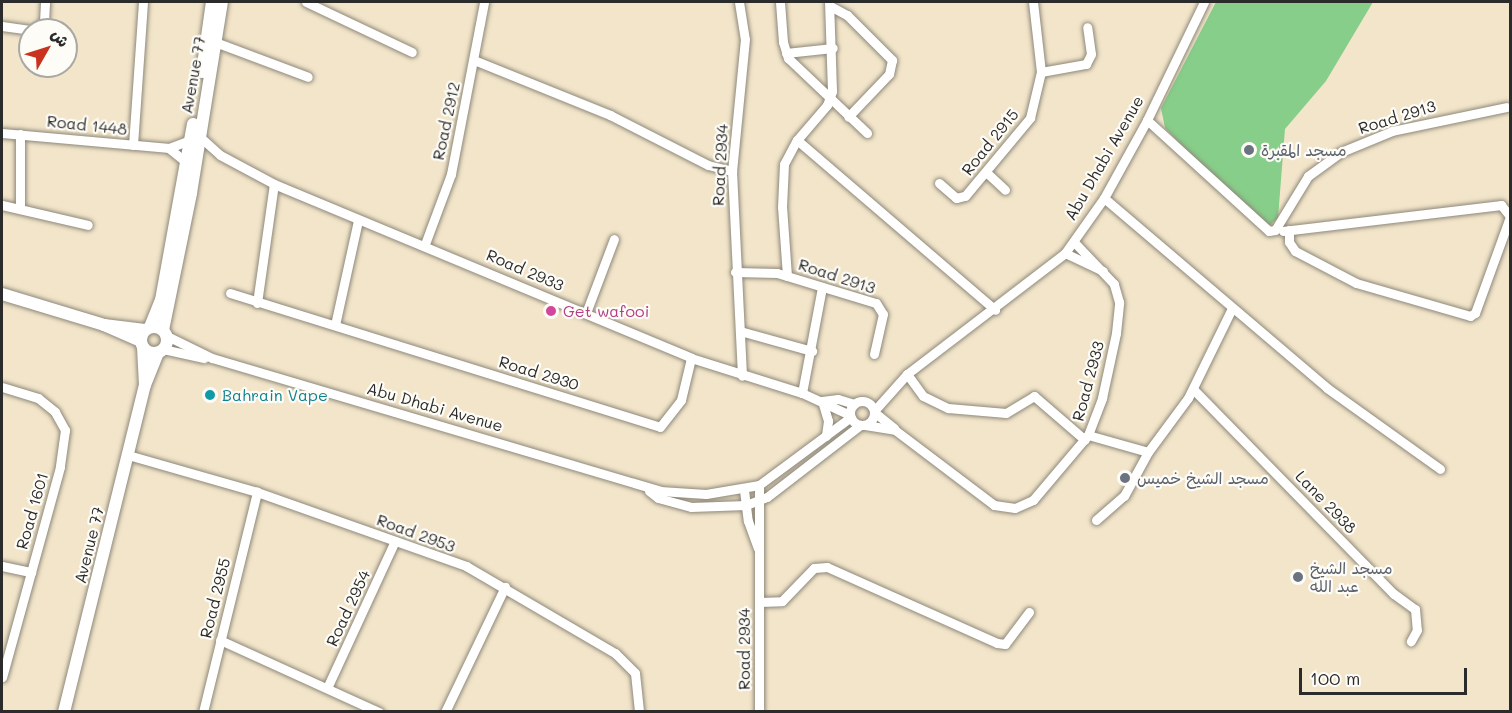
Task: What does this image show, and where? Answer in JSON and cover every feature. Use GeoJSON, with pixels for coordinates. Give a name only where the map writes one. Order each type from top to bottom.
{"type":"FeatureCollection","features":[{"type":"Feature","properties":{"kind":"street"},"geometry":{"type":"LineString","coordinates":[[44,18],[45,2]]}},
{"type":"Feature","properties":{"kind":"street"},"geometry":{"type":"LineString","coordinates":[[133,145],[142,2]]}},
{"type":"Feature","properties":{"kind":"street","name":"Avenue 77"},"geometry":{"type":"LineString","coordinates":[[195,138],[212,2]]}},
{"type":"Feature","properties":{"kind":"street","name":"Avenue 77"},"geometry":{"type":"LineString","coordinates":[[64,711],[145,385],[161,351],[195,138],[222,2]]}},
{"type":"Feature","properties":{"kind":"street"},"geometry":{"type":"LineString","coordinates":[[306,2],[412,52]]}},
{"type":"Feature","properties":{"kind":"street","name":"Road 2912"},"geometry":{"type":"LineString","coordinates":[[425,244],[447,190],[484,2]]}},
{"type":"Feature","properties":{"kind":"street","name":"Road 2934"},"geometry":{"type":"LineString","coordinates":[[739,2],[745,39],[732,171],[735,272],[742,376]]}},
{"type":"Feature","properties":{"kind":"street"},"geometry":{"type":"LineString","coordinates":[[780,2],[786,53],[848,117],[867,133]]}},
{"type":"Feature","properties":{"kind":"street","name":"Road 2915"},"geometry":{"type":"LineString","coordinates":[[939,183],[960,198],[986,172],[1030,118],[1041,72],[1033,2]]}},
{"type":"Feature","properties":{"kind":"street","name":"Abu Dhabi Avenue"},"geometry":{"type":"LineString","coordinates":[[647,489],[658,498],[691,507],[746,506],[760,501],[862,424],[886,393],[907,374],[995,310],[1065,253],[1104,198],[1147,120],[1204,2]]}},
{"type":"Feature","properties":{"kind":"street"},"geometry":{"type":"LineString","coordinates":[[787,276],[782,207],[784,164],[797,140],[830,99],[832,48],[829,4]]}},
{"type":"Feature","properties":{"kind":"street"},"geometry":{"type":"LineString","coordinates":[[829,4],[847,15],[892,60],[890,74],[848,117]]}},
{"type":"Feature","properties":{"kind":"street"},"geometry":{"type":"LineString","coordinates":[[2,26],[18,28]]}},
{"type":"Feature","properties":{"kind":"street"},"geometry":{"type":"LineString","coordinates":[[1041,72],[1086,64],[1090,54],[1087,27]]}},
{"type":"Feature","properties":{"kind":"street"},"geometry":{"type":"LineString","coordinates":[[215,42],[308,77]]}},
{"type":"Feature","properties":{"kind":"street"},"geometry":{"type":"LineString","coordinates":[[786,53],[832,48]]}},
{"type":"Feature","properties":{"kind":"street"},"geometry":{"type":"LineString","coordinates":[[474,60],[610,115],[708,165],[732,171]]}},
{"type":"Feature","properties":{"kind":"street","name":"Road 2913"},"geometry":{"type":"LineString","coordinates":[[1268,230],[1308,176],[1341,152],[1392,131],[1507,107]]}},
{"type":"Feature","properties":{"kind":"street"},"geometry":{"type":"LineString","coordinates":[[1147,120],[1268,230],[1289,230],[1501,206],[1510,217],[1475,313],[1470,316],[1356,283],[1295,251],[1289,242],[1289,230]]}},
{"type":"Feature","properties":{"kind":"street","name":"Road 1448"},"geometry":{"type":"LineString","coordinates":[[2,132],[169,148],[195,138]]}},
{"type":"Feature","properties":{"kind":"street"},"geometry":{"type":"LineString","coordinates":[[20,134],[20,206]]}},
{"type":"Feature","properties":{"kind":"street","name":"Road 2933"},"geometry":{"type":"LineString","coordinates":[[195,138],[220,155],[274,184],[358,220],[425,244],[691,358],[742,376],[802,393],[822,401],[862,424],[895,430]]}},
{"type":"Feature","properties":{"kind":"street"},"geometry":{"type":"LineString","coordinates":[[797,140],[995,310]]}},
{"type":"Feature","properties":{"kind":"street"},"geometry":{"type":"LineString","coordinates":[[169,148],[191,161],[220,155]]}},
{"type":"Feature","properties":{"kind":"street","name":"Avenue 77"},"geometry":{"type":"LineString","coordinates":[[145,385],[145,336],[161,300],[191,161]]}},
{"type":"Feature","properties":{"kind":"street"},"geometry":{"type":"LineString","coordinates":[[986,172],[1005,190]]}},
{"type":"Feature","properties":{"kind":"street"},"geometry":{"type":"LineString","coordinates":[[256,303],[274,184]]}},
{"type":"Feature","properties":{"kind":"street"},"geometry":{"type":"LineString","coordinates":[[1104,198],[1327,388],[1440,469]]}},
{"type":"Feature","properties":{"kind":"street"},"geometry":{"type":"LineString","coordinates":[[2,205],[20,206],[88,225]]}},
{"type":"Feature","properties":{"kind":"street"},"geometry":{"type":"LineString","coordinates":[[335,325],[358,220]]}},
{"type":"Feature","properties":{"kind":"street"},"geometry":{"type":"LineString","coordinates":[[586,313],[614,239]]}},
{"type":"Feature","properties":{"kind":"street","name":"Road 2933"},"geometry":{"type":"LineString","coordinates":[[866,401],[895,430],[985,500],[1004,508],[1033,500],[1087,438],[1108,376],[1119,311],[1118,293],[1103,271],[1074,242]]}},
{"type":"Feature","properties":{"kind":"street"},"geometry":{"type":"LineString","coordinates":[[1065,253],[1103,271]]}},
{"type":"Feature","properties":{"kind":"street","name":"Road 2913"},"geometry":{"type":"LineString","coordinates":[[735,272],[787,276],[880,306],[883,318],[874,354]]}},
{"type":"Feature","properties":{"kind":"street"},"geometry":{"type":"LineString","coordinates":[[802,393],[812,351],[822,286]]}},
{"type":"Feature","properties":{"kind":"street","name":"Road 2930"},"geometry":{"type":"LineString","coordinates":[[231,293],[256,303],[335,325],[660,427],[681,400],[691,358]]}},
{"type":"Feature","properties":{"kind":"street"},"geometry":{"type":"LineString","coordinates":[[2,294],[104,326],[145,336],[165,333]]}},
{"type":"Feature","properties":{"kind":"street"},"geometry":{"type":"LineString","coordinates":[[1096,520],[1124,496],[1148,452],[1193,389],[1232,308]]}},
{"type":"Feature","properties":{"kind":"street"},"geometry":{"type":"LineString","coordinates":[[740,331],[812,351]]}},
{"type":"Feature","properties":{"kind":"street","name":"Abu Dhabi Avenue"},"geometry":{"type":"LineString","coordinates":[[165,333],[212,358]]}},
{"type":"Feature","properties":{"kind":"street"},"geometry":{"type":"LineString","coordinates":[[145,336],[161,351]]}},
{"type":"Feature","properties":{"kind":"street","name":"Abu Dhabi Avenue"},"geometry":{"type":"LineString","coordinates":[[161,351],[212,358],[647,489],[706,494],[744,490],[759,485],[850,416]]}},
{"type":"Feature","properties":{"kind":"street"},"geometry":{"type":"LineString","coordinates":[[907,374],[923,396],[948,408],[1006,413],[1034,396],[1087,438],[1148,452]]}},
{"type":"Feature","properties":{"kind":"street","name":"Road 1601"},"geometry":{"type":"LineString","coordinates":[[2,387],[38,398],[55,412],[65,430],[60,466],[2,677]]}},
{"type":"Feature","properties":{"kind":"street","name":"Lane 2938"},"geometry":{"type":"LineString","coordinates":[[1193,389],[1394,594],[1415,609],[1417,630],[1410,641]]}},
{"type":"Feature","properties":{"kind":"street","name":"Abu Dhabi Avenue"},"geometry":{"type":"LineString","coordinates":[[854,404],[886,393]]}},
{"type":"Feature","properties":{"kind":"street","name":"Road 2933"},"geometry":{"type":"LineString","coordinates":[[822,401],[838,399],[854,404]]}},
{"type":"Feature","properties":{"kind":"street"},"geometry":{"type":"LineString","coordinates":[[822,401],[828,421],[825,435],[832,445]]}},
{"type":"Feature","properties":{"kind":"street"},"geometry":{"type":"LineString","coordinates":[[850,416],[854,404]]}},
{"type":"Feature","properties":{"kind":"street","name":"Road 2953"},"geometry":{"type":"LineString","coordinates":[[128,455],[257,492],[466,566],[506,587],[615,652],[634,673],[639,711]]}},
{"type":"Feature","properties":{"kind":"street","name":"Road 2934"},"geometry":{"type":"LineString","coordinates":[[759,485],[759,711]]}},
{"type":"Feature","properties":{"kind":"street","name":"Road 2934"},"geometry":{"type":"LineString","coordinates":[[744,490],[746,506],[759,551]]}},
{"type":"Feature","properties":{"kind":"street","name":"Road 2955"},"geometry":{"type":"LineString","coordinates":[[203,711],[257,492]]}},
{"type":"Feature","properties":{"kind":"street","name":"Road 2954"},"geometry":{"type":"LineString","coordinates":[[327,688],[395,541]]}},
{"type":"Feature","properties":{"kind":"street"},"geometry":{"type":"LineString","coordinates":[[2,566],[31,572]]}},
{"type":"Feature","properties":{"kind":"street"},"geometry":{"type":"LineString","coordinates":[[759,602],[782,601],[814,568],[827,567],[997,643],[1005,644],[1029,612]]}},
{"type":"Feature","properties":{"kind":"street"},"geometry":{"type":"LineString","coordinates":[[445,711],[506,587]]}},
{"type":"Feature","properties":{"kind":"street"},"geometry":{"type":"LineString","coordinates":[[220,640],[379,711]]}},
{"type":"Feature","properties":{"kind":"green space"},"geometry":{"type":"Polygon","coordinates":[[[1216,2],[1373,2],[1326,81],[1285,129],[1278,218],[1264,230],[1165,128],[1161,108],[1216,2]]]}},
{"type":"Feature","properties":{"kind":"place","name":"مسجد المقبرة"},"geometry":{"type":"Point","coordinates":[1249,150]}},
{"type":"Feature","properties":{"kind":"place","name":"Get wafooi"},"geometry":{"type":"Point","coordinates":[551,311]}},
{"type":"Feature","properties":{"kind":"place","name":"Bahrain Vape"},"geometry":{"type":"Point","coordinates":[210,395]}},
{"type":"Feature","properties":{"kind":"place","name":"مسجد الشيخ خميس"},"geometry":{"type":"Point","coordinates":[1125,478]}},
{"type":"Feature","properties":{"kind":"place","name":"مسجد الشيخ عبد الله"},"geometry":{"type":"Point","coordinates":[1298,577]}}]}
